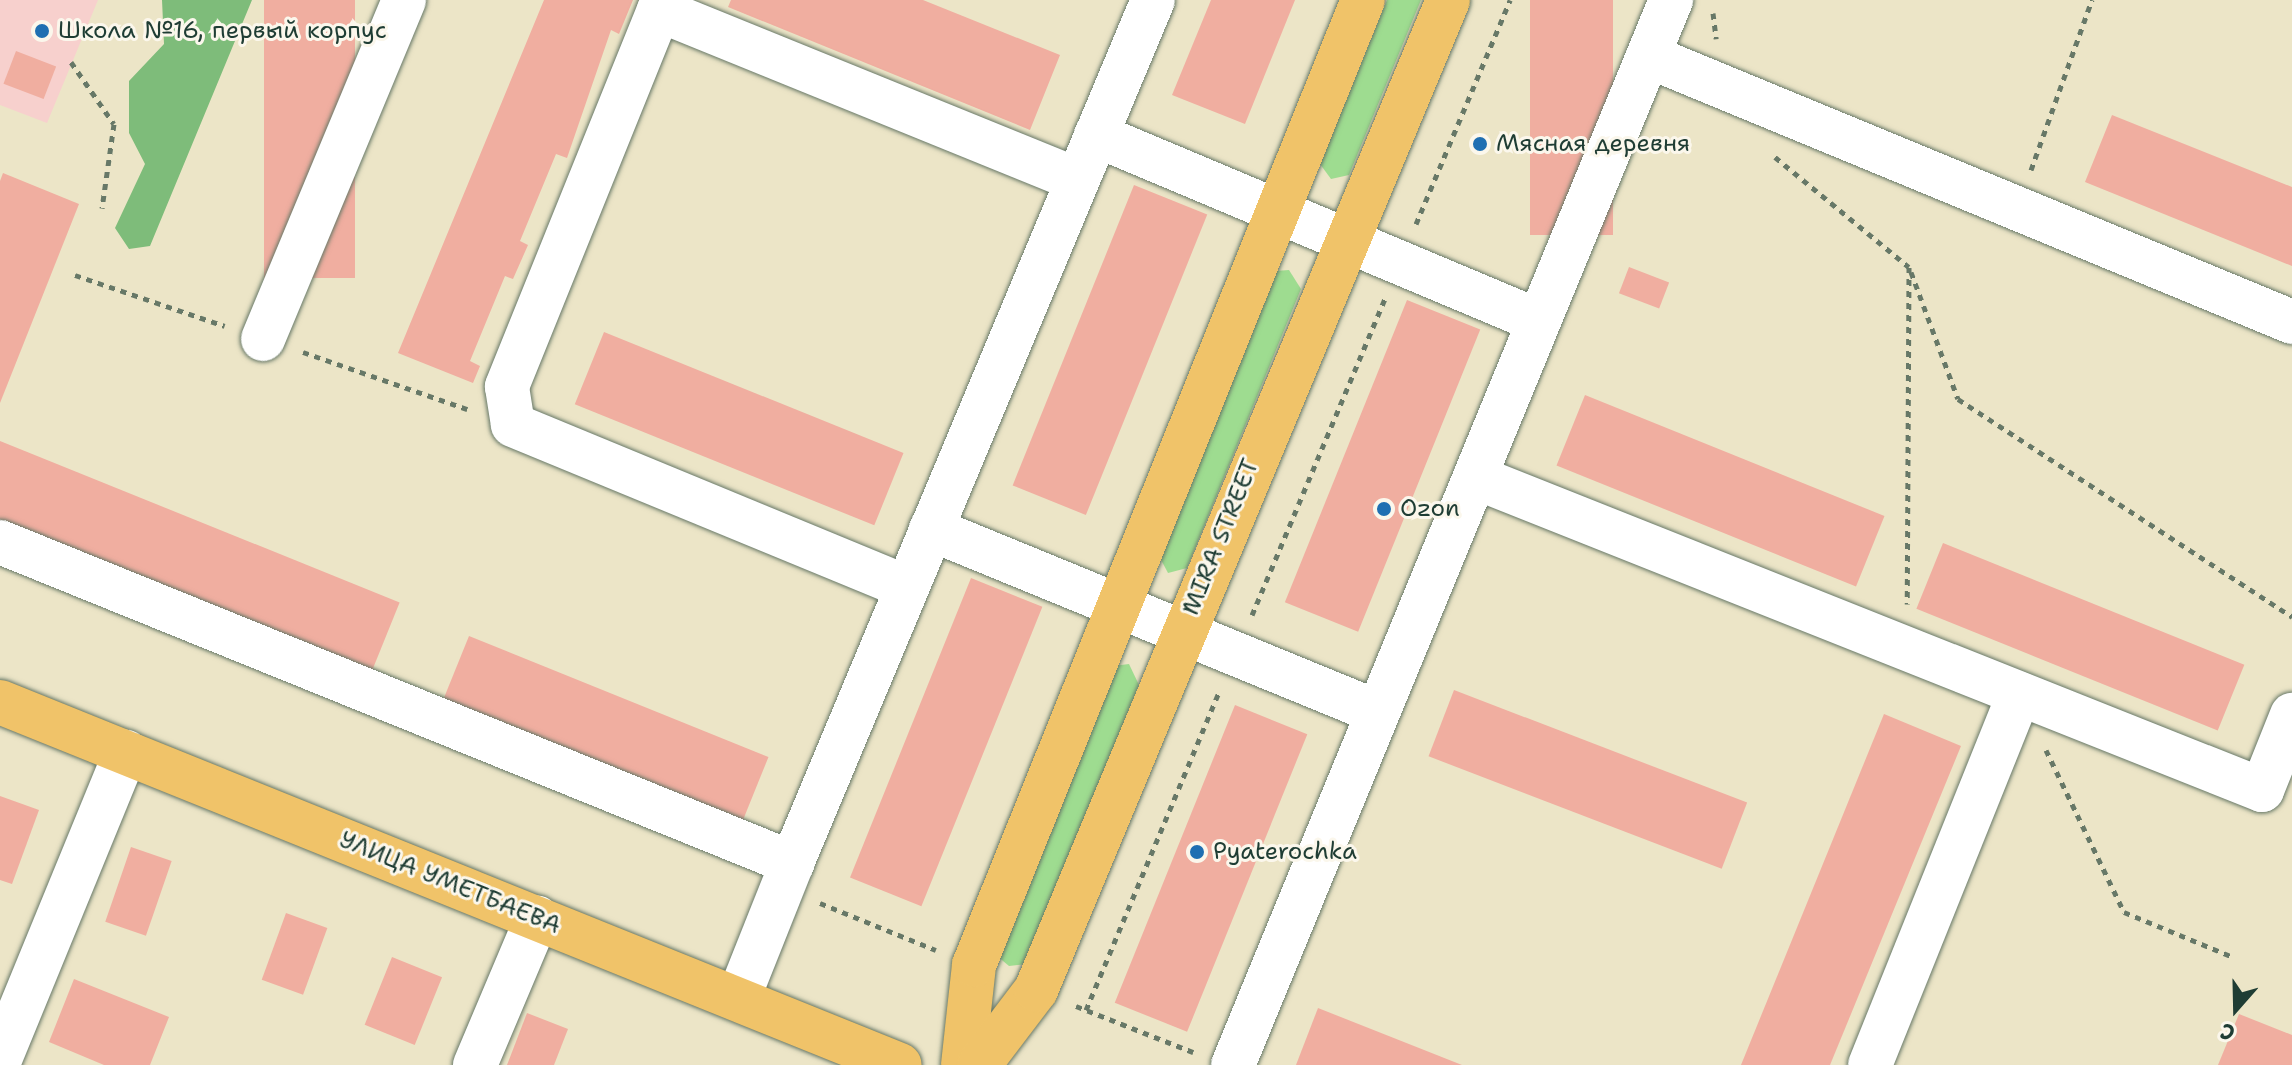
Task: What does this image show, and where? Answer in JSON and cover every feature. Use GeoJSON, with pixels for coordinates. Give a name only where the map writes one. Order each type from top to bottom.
{"type":"FeatureCollection","features":[{"type":"Feature","properties":{"kind":"main road"},"geometry":{"type":"LineString","coordinates":[[963,1065],[974,965],[1275,210],[1363,0]]}},
{"type":"Feature","properties":{"kind":"main road","name":"MIRA STREET"},"geometry":{"type":"LineString","coordinates":[[979,1065],[1036,990],[1182,632],[1448,0]]}},
{"type":"Feature","properties":{"kind":"main road","name":"УЛИЦА УМЕТБАЕВА"},"geometry":{"type":"LineString","coordinates":[[0,702],[900,1065]]}},
{"type":"Feature","properties":{"kind":"street"},"geometry":{"type":"LineString","coordinates":[[263,339],[404,0]]}},
{"type":"Feature","properties":{"kind":"street"},"geometry":{"type":"LineString","coordinates":[[738,999],[1153,0]]}},
{"type":"Feature","properties":{"kind":"street"},"geometry":{"type":"LineString","coordinates":[[1216,1060],[1378,712],[1671,0]]}},
{"type":"Feature","properties":{"kind":"street"},"geometry":{"type":"LineString","coordinates":[[907,587],[513,425],[507,387],[661,5],[1077,180]]}},
{"type":"Feature","properties":{"kind":"street"},"geometry":{"type":"LineString","coordinates":[[1648,56],[2292,322]]}},
{"type":"Feature","properties":{"kind":"street"},"geometry":{"type":"LineString","coordinates":[[1096,135],[1539,321]]}},
{"type":"Feature","properties":{"kind":"street"},"geometry":{"type":"LineString","coordinates":[[1475,477],[2277,796],[2292,715]]}},
{"type":"Feature","properties":{"kind":"street"},"geometry":{"type":"LineString","coordinates":[[931,529],[1378,712]]}},
{"type":"Feature","properties":{"kind":"street"},"geometry":{"type":"LineString","coordinates":[[0,542],[792,863]]}},
{"type":"Feature","properties":{"kind":"street"},"geometry":{"type":"LineString","coordinates":[[1870,1065],[2019,694]]}},
{"type":"Feature","properties":{"kind":"street"},"geometry":{"type":"LineString","coordinates":[[0,1059],[126,752]]}},
{"type":"Feature","properties":{"kind":"street"},"geometry":{"type":"LineString","coordinates":[[475,1065],[537,918]]}},
{"type":"Feature","properties":{"kind":"path"},"geometry":{"type":"LineString","coordinates":[[1216,1060],[1086,1010],[1510,0]]}},
{"type":"Feature","properties":{"kind":"path"},"geometry":{"type":"LineString","coordinates":[[1712,0],[1721,86]]}},
{"type":"Feature","properties":{"kind":"path"},"geometry":{"type":"LineString","coordinates":[[2017,209],[2092,0]]}},
{"type":"Feature","properties":{"kind":"path"},"geometry":{"type":"LineString","coordinates":[[71,62],[114,124],[102,208]]}},
{"type":"Feature","properties":{"kind":"path"},"geometry":{"type":"LineString","coordinates":[[1772,155],[1909,267],[1958,399],[2292,617]]}},
{"type":"Feature","properties":{"kind":"path"},"geometry":{"type":"LineString","coordinates":[[1907,650],[1909,267]]}},
{"type":"Feature","properties":{"kind":"path"},"geometry":{"type":"LineString","coordinates":[[2019,694],[2124,912],[2231,956]]}},
{"type":"Feature","properties":{"kind":"shaded area","name":"Школа №16, первый корпус"},"geometry":{"type":"Polygon","coordinates":[[[0,0],[98,0],[47,123],[0,105],[0,0]]]}},
{"type":"Feature","properties":{"kind":"green space"},"geometry":{"type":"Polygon","coordinates":[[[162,0],[252,0],[150,246],[129,249],[115,228],[145,164],[129,133],[129,81],[164,44],[162,0]]]}},
{"type":"Feature","properties":{"kind":"green space"},"geometry":{"type":"Polygon","coordinates":[[[1387,0],[1421,0],[1349,175],[1331,179],[1320,164],[1387,0]]]}},
{"type":"Feature","properties":{"kind":"green space"},"geometry":{"type":"Polygon","coordinates":[[[1289,270],[1301,289],[1187,568],[1168,573],[1159,556],[1275,271],[1289,270]]]}},
{"type":"Feature","properties":{"kind":"green space"},"geometry":{"type":"Polygon","coordinates":[[[1129,664],[1139,685],[1026,964],[1009,966],[996,955],[1113,666],[1129,664]]]}},
{"type":"Feature","properties":{"kind":"building"},"geometry":{"type":"Polygon","coordinates":[[[264,0],[355,0],[355,278],[264,278],[264,0]]]}},
{"type":"Feature","properties":{"kind":"building"},"geometry":{"type":"Polygon","coordinates":[[[544,0],[633,0],[619,34],[611,30],[567,158],[556,154],[520,241],[528,245],[513,279],[505,276],[470,361],[480,366],[473,383],[398,353],[544,0]]]}},
{"type":"Feature","properties":{"kind":"building"},"geometry":{"type":"Polygon","coordinates":[[[731,0],[923,0],[1060,55],[1030,130],[728,7],[731,0]]]}},
{"type":"Feature","properties":{"kind":"building"},"geometry":{"type":"Polygon","coordinates":[[[1211,0],[1295,0],[1245,124],[1172,95],[1211,0]]]}},
{"type":"Feature","properties":{"kind":"building"},"geometry":{"type":"Polygon","coordinates":[[[1530,0],[1613,0],[1613,235],[1530,235],[1530,0]]]}},
{"type":"Feature","properties":{"kind":"building"},"geometry":{"type":"Polygon","coordinates":[[[16,51],[56,66],[44,99],[3,84],[16,51]]]}},
{"type":"Feature","properties":{"kind":"building"},"geometry":{"type":"Polygon","coordinates":[[[2112,115],[2292,187],[2292,266],[2085,182],[2112,115]]]}},
{"type":"Feature","properties":{"kind":"building"},"geometry":{"type":"Polygon","coordinates":[[[3,173],[79,204],[0,403],[0,181],[3,173]]]}},
{"type":"Feature","properties":{"kind":"building"},"geometry":{"type":"Polygon","coordinates":[[[1134,185],[1207,215],[1086,515],[1013,485],[1134,185]]]}},
{"type":"Feature","properties":{"kind":"building"},"geometry":{"type":"Polygon","coordinates":[[[1629,267],[1669,282],[1659,309],[1619,293],[1629,267]]]}},
{"type":"Feature","properties":{"kind":"building"},"geometry":{"type":"Polygon","coordinates":[[[1407,300],[1480,330],[1358,632],[1285,602],[1407,300]]]}},
{"type":"Feature","properties":{"kind":"building"},"geometry":{"type":"Polygon","coordinates":[[[604,332],[903,453],[874,525],[575,404],[604,332]]]}},
{"type":"Feature","properties":{"kind":"building"},"geometry":{"type":"Polygon","coordinates":[[[1585,395],[1884,516],[1856,586],[1557,465],[1585,395]]]}},
{"type":"Feature","properties":{"kind":"building"},"geometry":{"type":"Polygon","coordinates":[[[0,441],[400,602],[368,681],[0,533],[0,441]]]}},
{"type":"Feature","properties":{"kind":"building"},"geometry":{"type":"Polygon","coordinates":[[[1943,543],[2244,665],[2218,731],[1916,609],[1943,543]]]}},
{"type":"Feature","properties":{"kind":"building"},"geometry":{"type":"Polygon","coordinates":[[[971,578],[1042,607],[921,906],[850,877],[971,578]]]}},
{"type":"Feature","properties":{"kind":"building"},"geometry":{"type":"Polygon","coordinates":[[[469,636],[768,757],[739,829],[440,708],[469,636]]]}},
{"type":"Feature","properties":{"kind":"building"},"geometry":{"type":"Polygon","coordinates":[[[1454,690],[1747,803],[1722,869],[1429,756],[1454,690]]]}},
{"type":"Feature","properties":{"kind":"building"},"geometry":{"type":"Polygon","coordinates":[[[1235,705],[1307,734],[1187,1032],[1115,1003],[1235,705]]]}},
{"type":"Feature","properties":{"kind":"building"},"geometry":{"type":"Polygon","coordinates":[[[1884,714],[1961,746],[1830,1065],[1741,1065],[1884,714]]]}},
{"type":"Feature","properties":{"kind":"building"},"geometry":{"type":"Polygon","coordinates":[[[0,796],[39,810],[12,884],[0,880],[0,796]]]}},
{"type":"Feature","properties":{"kind":"building"},"geometry":{"type":"Polygon","coordinates":[[[131,847],[172,861],[146,936],[105,922],[131,847]]]}},
{"type":"Feature","properties":{"kind":"building"},"geometry":{"type":"Polygon","coordinates":[[[286,913],[327,928],[303,995],[262,980],[286,913]]]}},
{"type":"Feature","properties":{"kind":"building"},"geometry":{"type":"Polygon","coordinates":[[[392,957],[442,977],[415,1045],[365,1025],[392,957]]]}},
{"type":"Feature","properties":{"kind":"building"},"geometry":{"type":"Polygon","coordinates":[[[74,979],[169,1017],[150,1065],[104,1065],[49,1042],[74,979]]]}},
{"type":"Feature","properties":{"kind":"building"},"geometry":{"type":"Polygon","coordinates":[[[1318,1008],[1462,1065],[1296,1065],[1318,1008]]]}},
{"type":"Feature","properties":{"kind":"building"},"geometry":{"type":"Polygon","coordinates":[[[527,1013],[568,1029],[554,1065],[507,1065],[527,1013]]]}},
{"type":"Feature","properties":{"kind":"building"},"geometry":{"type":"Polygon","coordinates":[[[2239,1014],[2292,1035],[2292,1065],[2218,1065],[2239,1014]]]}},
{"type":"Feature","properties":{"kind":"place","name":"Школа №16, первый корпус"},"geometry":{"type":"Point","coordinates":[42,31]}},
{"type":"Feature","properties":{"kind":"place","name":"Мясная деревня"},"geometry":{"type":"Point","coordinates":[1480,144]}},
{"type":"Feature","properties":{"kind":"place","name":"Ozon"},"geometry":{"type":"Point","coordinates":[1384,509]}},
{"type":"Feature","properties":{"kind":"place","name":"Pyaterochka"},"geometry":{"type":"Point","coordinates":[1197,852]}}]}
